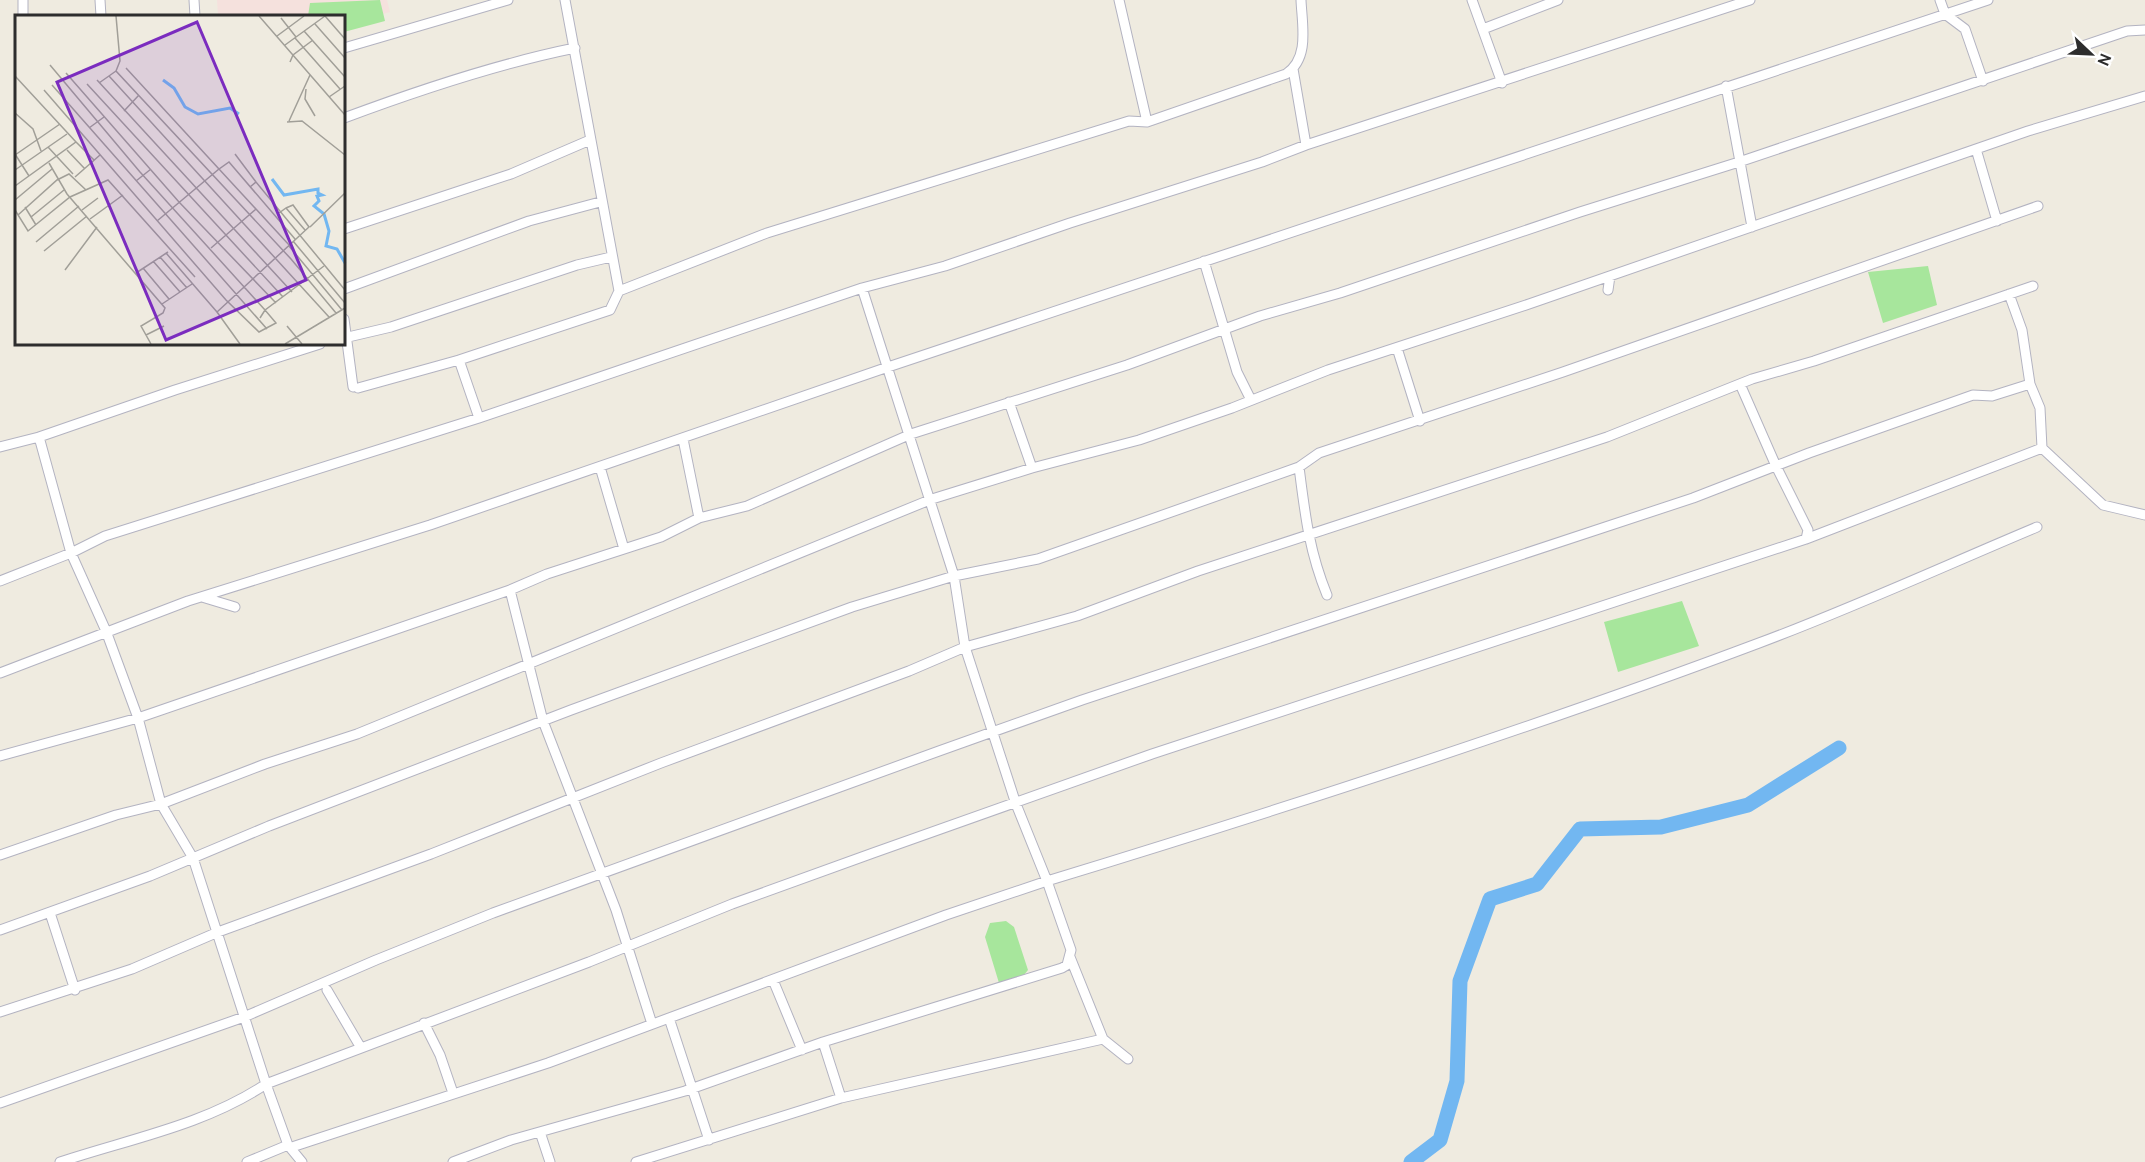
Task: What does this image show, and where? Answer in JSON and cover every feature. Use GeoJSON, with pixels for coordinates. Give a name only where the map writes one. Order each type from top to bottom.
{"type":"FeatureCollection","features":[{"type":"Feature","properties":{"kind":"street"},"geometry":{"type":"LineString","coordinates":[[23,0],[23,14]]}},
{"type":"Feature","properties":{"kind":"street"},"geometry":{"type":"LineString","coordinates":[[100,0],[101,15]]}},
{"type":"Feature","properties":{"kind":"street"},"geometry":{"type":"LineString","coordinates":[[194,0],[195,15]]}},
{"type":"Feature","properties":{"kind":"street"},"geometry":{"type":"LineString","coordinates":[[345,48],[508,0]]}},
{"type":"Feature","properties":{"kind":"street"},"geometry":{"type":"LineString","coordinates":[[565,0],[600,202],[619,291],[610,310],[459,360],[356,387],[345,338],[380,330],[577,265],[611,257]]}},
{"type":"Feature","properties":{"kind":"street"},"geometry":{"type":"LineString","coordinates":[[1119,0],[1147,122]]}},
{"type":"Feature","properties":{"kind":"street"},"geometry":{"type":"LineString","coordinates":[[1301,0],[1302,49],[1293,69],[1306,145]]}},
{"type":"Feature","properties":{"kind":"street"},"geometry":{"type":"LineString","coordinates":[[1473,0],[1502,82]]}},
{"type":"Feature","properties":{"kind":"street"},"geometry":{"type":"LineString","coordinates":[[1483,29],[1558,0]]}},
{"type":"Feature","properties":{"kind":"street"},"geometry":{"type":"LineString","coordinates":[[0,581],[71,553],[105,536],[480,417],[862,288],[945,266],[1750,0]]}},
{"type":"Feature","properties":{"kind":"street"},"geometry":{"type":"LineString","coordinates":[[1940,0],[1945,14],[1965,29],[1983,81]]}},
{"type":"Feature","properties":{"kind":"street"},"geometry":{"type":"LineString","coordinates":[[0,673],[106,631],[202,597],[430,525],[888,367],[1989,0]]}},
{"type":"Feature","properties":{"kind":"street"},"geometry":{"type":"LineString","coordinates":[[0,756],[138,718],[510,590],[547,574],[661,537],[699,518],[747,506],[768,498],[911,434],[1127,365],[1225,328],[1340,294],[2127,31],[2145,30]]}},
{"type":"Feature","properties":{"kind":"street"},"geometry":{"type":"LineString","coordinates":[[345,118],[470,74],[575,48]]}},
{"type":"Feature","properties":{"kind":"street"},"geometry":{"type":"LineString","coordinates":[[619,291],[767,233],[1129,121],[1147,122],[1293,69]]}},
{"type":"Feature","properties":{"kind":"street"},"geometry":{"type":"LineString","coordinates":[[1726,86],[1752,227]]}},
{"type":"Feature","properties":{"kind":"street"},"geometry":{"type":"LineString","coordinates":[[0,855],[116,815],[161,804],[266,764],[357,734],[932,499],[1032,468],[1139,440],[1397,348],[1976,149],[2145,96]]}},
{"type":"Feature","properties":{"kind":"street"},"geometry":{"type":"LineString","coordinates":[[345,229],[511,174],[590,140]]}},
{"type":"Feature","properties":{"kind":"street"},"geometry":{"type":"LineString","coordinates":[[1976,149],[1997,221]]}},
{"type":"Feature","properties":{"kind":"street"},"geometry":{"type":"LineString","coordinates":[[345,289],[529,221],[600,202]]}},
{"type":"Feature","properties":{"kind":"street"},"geometry":{"type":"LineString","coordinates":[[0,930],[193,858],[269,826],[543,721],[852,607],[954,576],[1038,559],[1299,467],[1319,453],[1420,421],[2038,206]]}},
{"type":"Feature","properties":{"kind":"street"},"geometry":{"type":"LineString","coordinates":[[1204,261],[1237,372],[1251,400]]}},
{"type":"Feature","properties":{"kind":"street"},"geometry":{"type":"LineString","coordinates":[[1608,290],[1610,276]]}},
{"type":"Feature","properties":{"kind":"street"},"geometry":{"type":"LineString","coordinates":[[0,1012],[75,990],[132,969],[218,932],[431,854],[572,798],[909,671],[965,647],[1077,616],[1198,571],[1607,437],[1740,384],[2033,286]]}},
{"type":"Feature","properties":{"kind":"street"},"geometry":{"type":"LineString","coordinates":[[453,1162],[540,1132],[692,1088],[823,1042],[1062,968],[1070,957],[1071,950],[1047,880],[1016,804],[965,647],[954,576],[932,499],[862,288]]}},
{"type":"Feature","properties":{"kind":"street"},"geometry":{"type":"LineString","coordinates":[[2009,294],[2022,330],[2030,384],[2040,408],[2042,448],[2103,505],[2145,515]]}},
{"type":"Feature","properties":{"kind":"street"},"geometry":{"type":"LineString","coordinates":[[0,447],[39,437],[314,345]]}},
{"type":"Feature","properties":{"kind":"street"},"geometry":{"type":"LineString","coordinates":[[1397,348],[1420,421]]}},
{"type":"Feature","properties":{"kind":"street"},"geometry":{"type":"LineString","coordinates":[[459,360],[480,417]]}},
{"type":"Feature","properties":{"kind":"street"},"geometry":{"type":"LineString","coordinates":[[1740,384],[1776,466],[1808,530],[1806,539]]}},
{"type":"Feature","properties":{"kind":"street"},"geometry":{"type":"LineString","coordinates":[[0,1103],[244,1017],[386,955],[1082,700],[1693,498],[1973,395],[1992,396],[2030,384]]}},
{"type":"Feature","properties":{"kind":"street"},"geometry":{"type":"LineString","coordinates":[[1009,402],[1032,468]]}},
{"type":"Feature","properties":{"kind":"street"},"geometry":{"type":"LineString","coordinates":[[39,437],[71,553],[106,631],[138,718],[161,804],[193,858],[266,1084],[290,1146],[302,1162]]}},
{"type":"Feature","properties":{"kind":"street"},"geometry":{"type":"LineString","coordinates":[[683,439],[699,518]]}},
{"type":"Feature","properties":{"kind":"street"},"geometry":{"type":"LineString","coordinates":[[60,1162],[198,1118],[237,1103],[266,1084],[732,904],[1152,754],[1806,539],[2042,448]]}},
{"type":"Feature","properties":{"kind":"street"},"geometry":{"type":"LineString","coordinates":[[600,467],[624,549]]}},
{"type":"Feature","properties":{"kind":"street"},"geometry":{"type":"LineString","coordinates":[[1299,467],[1307,537],[1314,563],[1328,595]]}},
{"type":"Feature","properties":{"kind":"street"},"geometry":{"type":"LineString","coordinates":[[247,1162],[548,1063],[1047,880],[1230,825],[1634,688],[1761,642],[2037,527]]}},
{"type":"Feature","properties":{"kind":"street"},"geometry":{"type":"LineString","coordinates":[[510,590],[543,721],[629,945],[652,1024]]}},
{"type":"Feature","properties":{"kind":"street"},"geometry":{"type":"LineString","coordinates":[[202,597],[235,607]]}},
{"type":"Feature","properties":{"kind":"street"},"geometry":{"type":"LineString","coordinates":[[50,913],[75,990]]}},
{"type":"Feature","properties":{"kind":"street"},"geometry":{"type":"LineString","coordinates":[[1070,957],[1103,1039],[1128,1059]]}},
{"type":"Feature","properties":{"kind":"street"},"geometry":{"type":"LineString","coordinates":[[773,980],[802,1050]]}},
{"type":"Feature","properties":{"kind":"street"},"geometry":{"type":"LineString","coordinates":[[327,990],[362,1048]]}},
{"type":"Feature","properties":{"kind":"street"},"geometry":{"type":"LineString","coordinates":[[669,1018],[709,1140]]}},
{"type":"Feature","properties":{"kind":"street"},"geometry":{"type":"LineString","coordinates":[[424,1023],[440,1055],[453,1093]]}},
{"type":"Feature","properties":{"kind":"street"},"geometry":{"type":"LineString","coordinates":[[636,1162],[841,1098],[1103,1039]]}},
{"type":"Feature","properties":{"kind":"street"},"geometry":{"type":"LineString","coordinates":[[823,1042],[841,1098]]}},
{"type":"Feature","properties":{"kind":"street"},"geometry":{"type":"LineString","coordinates":[[540,1132],[550,1162]]}},
{"type":"Feature","properties":{"kind":"shaded area"},"geometry":{"type":"Polygon","coordinates":[[[217,0],[387,0],[390,12],[345,25],[345,15],[218,15],[217,0]]]}},
{"type":"Feature","properties":{"kind":"green space"},"geometry":{"type":"Polygon","coordinates":[[[380,0],[385,21],[345,32],[345,15],[308,15],[310,3],[380,0]]]}},
{"type":"Feature","properties":{"kind":"green space"},"geometry":{"type":"Polygon","coordinates":[[[1928,266],[1937,305],[1883,323],[1868,272],[1928,266]]]}},
{"type":"Feature","properties":{"kind":"green space"},"geometry":{"type":"Polygon","coordinates":[[[1682,601],[1699,646],[1618,672],[1604,622],[1682,601]]]}},
{"type":"Feature","properties":{"kind":"green space"},"geometry":{"type":"Polygon","coordinates":[[[1006,921],[1014,927],[1028,970],[1019,978],[999,983],[985,937],[990,923],[1006,921]]]}},
{"type":"Feature","properties":{"kind":"waterway"},"geometry":{"type":"LineString","coordinates":[[1411,1162],[1440,1140],[1457,1081],[1460,981],[1490,899],[1537,884],[1580,829],[1661,827],[1748,805],[1839,748]]}}]}
